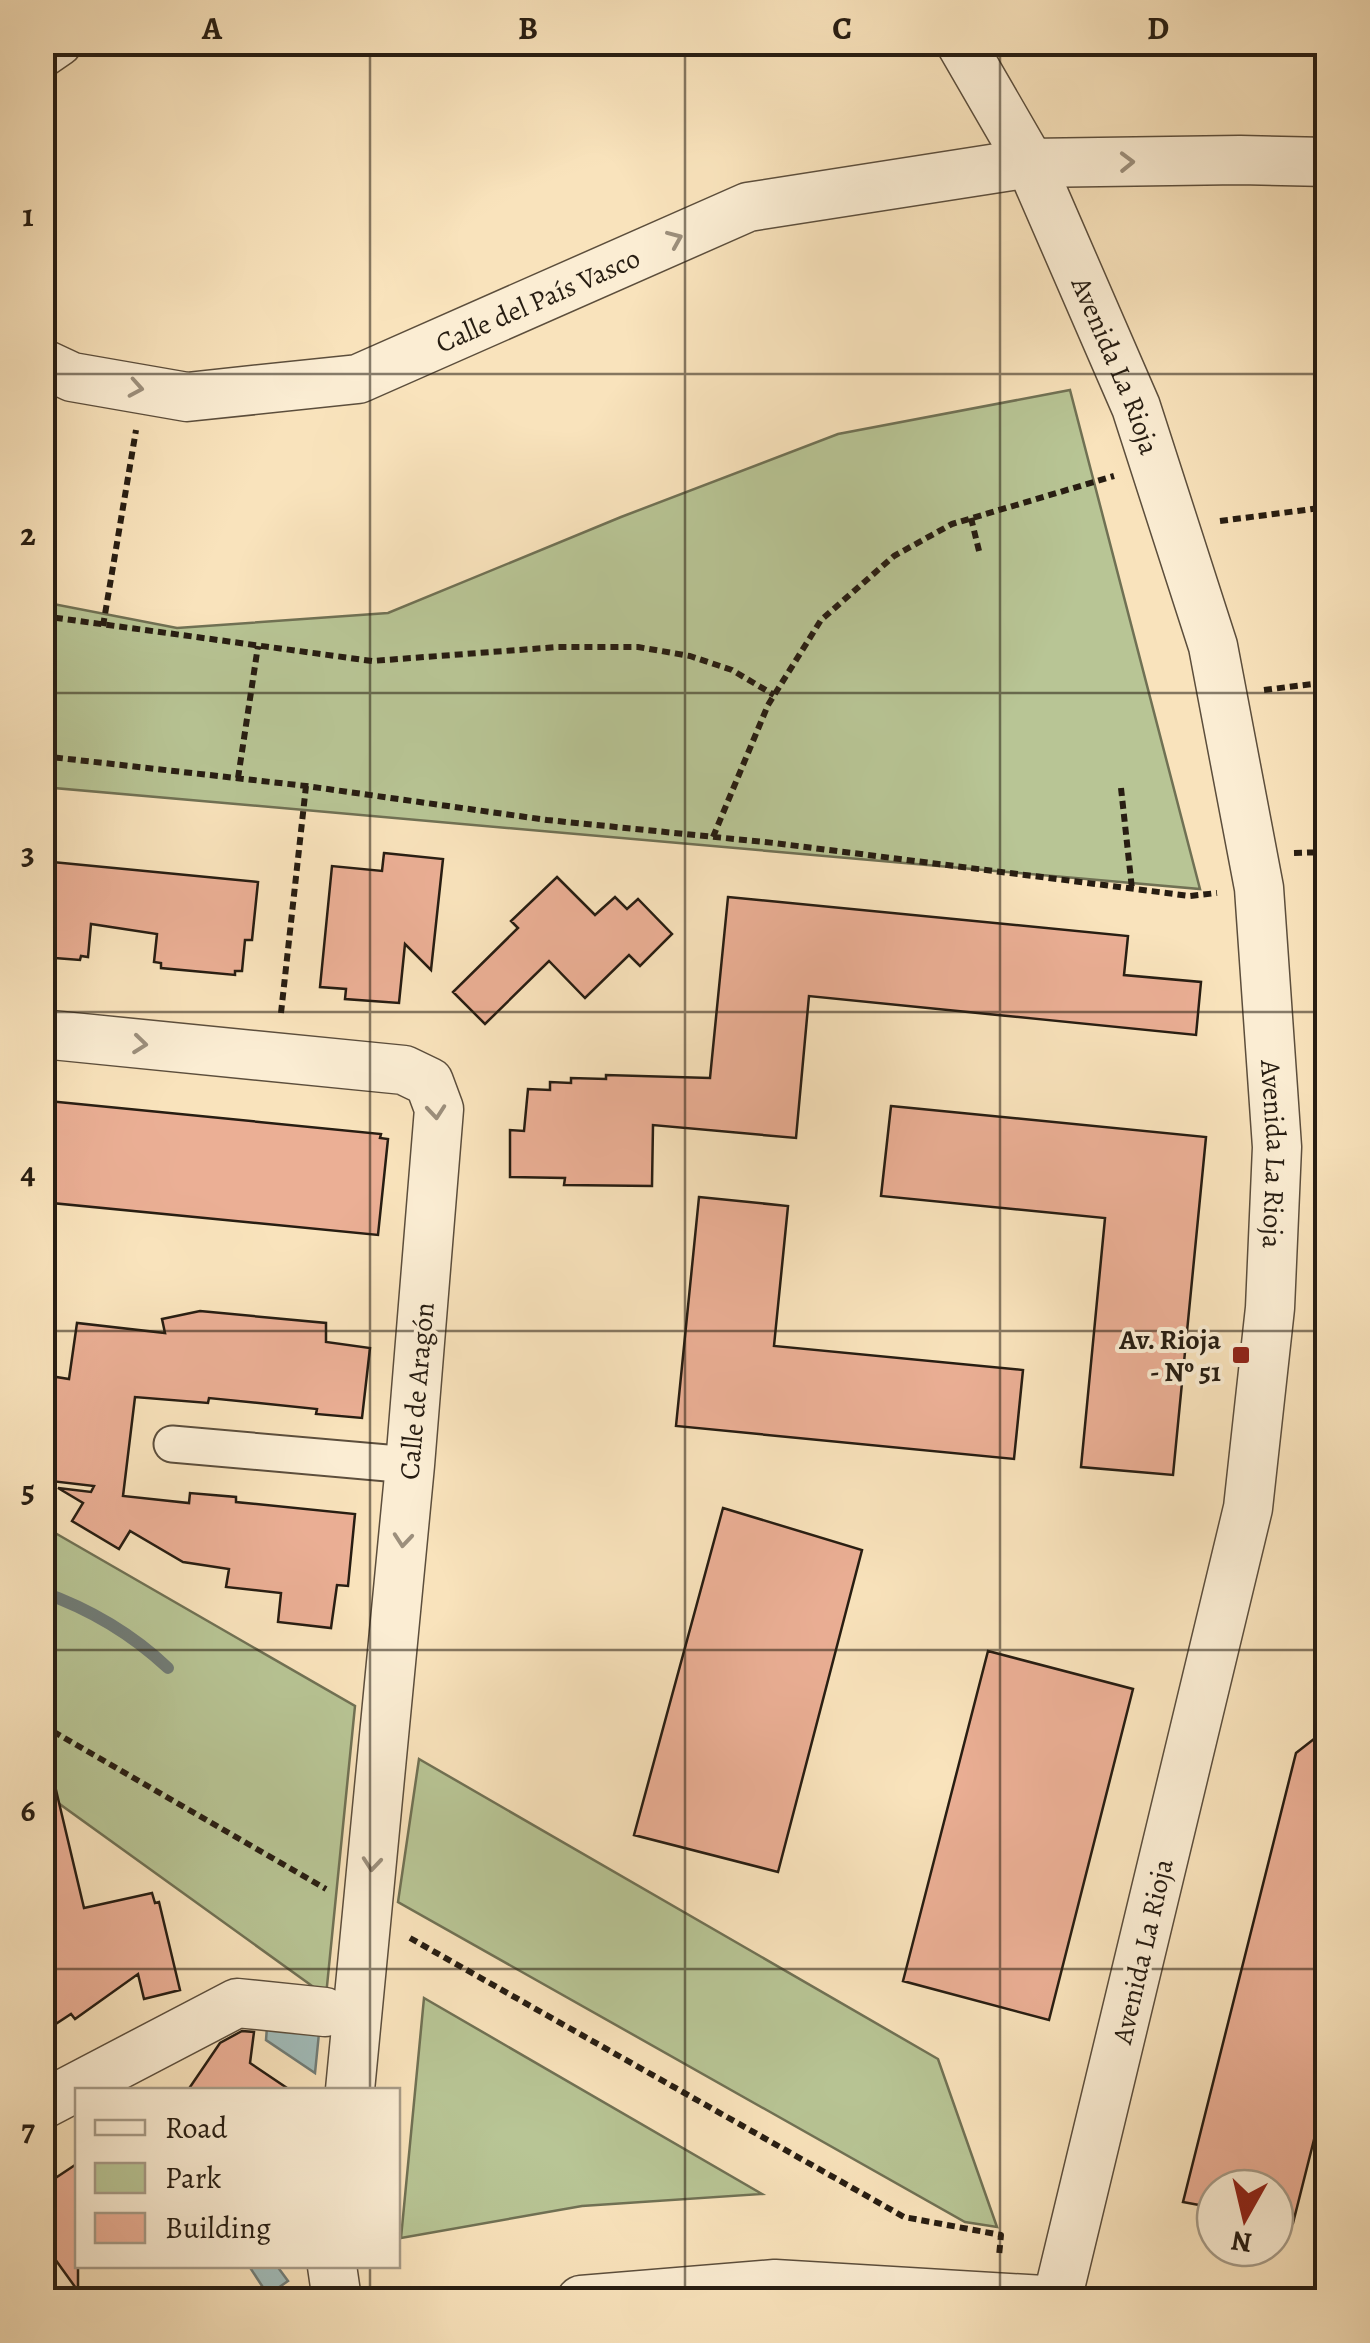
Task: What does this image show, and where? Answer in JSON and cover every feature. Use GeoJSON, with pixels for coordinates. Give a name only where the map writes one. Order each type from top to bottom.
{"type":"FeatureCollection","features":[{"type":"Feature","properties":{"kind":"street"},"geometry":{"type":"LineString","coordinates":[[42,53],[58,42]]}},
{"type":"Feature","properties":{"kind":"street","name":"Avenida La Rioja"},"geometry":{"type":"LineString","coordinates":[[960,42],[1030,163],[1136,407],[1213,646],[1259,888],[1277,1147],[1270,1308],[1248,1508],[1058,2300]]}},
{"type":"Feature","properties":{"kind":"street","name":"Calle del País Vasco"},"geometry":{"type":"LineString","coordinates":[[42,363],[72,377],[187,397],[358,378],[748,207],[1030,163],[1328,162]]}},
{"type":"Feature","properties":{"kind":"street","name":"Calle de Aragón"},"geometry":{"type":"LineString","coordinates":[[42,1034],[404,1070],[429,1082],[439,1109],[410,1465],[350,2088]]}},
{"type":"Feature","properties":{"kind":"street"},"geometry":{"type":"LineString","coordinates":[[172,1444],[410,1465]]}},
{"type":"Feature","properties":{"kind":"street"},"geometry":{"type":"LineString","coordinates":[[42,2105],[237,2003],[325,2012]]}},
{"type":"Feature","properties":{"kind":"street"},"geometry":{"type":"LineString","coordinates":[[332,2268],[338,2300]]}},
{"type":"Feature","properties":{"kind":"street"},"geometry":{"type":"LineString","coordinates":[[581,2300],[775,2284],[1044,2300]]}},
{"type":"Feature","properties":{"kind":"path"},"geometry":{"type":"LineString","coordinates":[[103,626],[142,389]]}},
{"type":"Feature","properties":{"kind":"path"},"geometry":{"type":"LineString","coordinates":[[713,837],[774,694],[822,620],[894,556],[952,524],[1154,465]]}},
{"type":"Feature","properties":{"kind":"path"},"geometry":{"type":"LineString","coordinates":[[1174,527],[1328,507]]}},
{"type":"Feature","properties":{"kind":"path"},"geometry":{"type":"LineString","coordinates":[[971,518],[980,555]]}},
{"type":"Feature","properties":{"kind":"path"},"geometry":{"type":"LineString","coordinates":[[42,616],[372,660],[638,647],[690,656],[732,670],[774,694]]}},
{"type":"Feature","properties":{"kind":"path"},"geometry":{"type":"LineString","coordinates":[[238,778],[258,646]]}},
{"type":"Feature","properties":{"kind":"path"},"geometry":{"type":"LineString","coordinates":[[1223,696],[1328,682]]}},
{"type":"Feature","properties":{"kind":"path"},"geometry":{"type":"LineString","coordinates":[[42,756],[1190,896],[1259,888]]}},
{"type":"Feature","properties":{"kind":"path"},"geometry":{"type":"LineString","coordinates":[[276,1058],[306,786]]}},
{"type":"Feature","properties":{"kind":"path"},"geometry":{"type":"LineString","coordinates":[[1122,788],[1132,889]]}},
{"type":"Feature","properties":{"kind":"path"},"geometry":{"type":"LineString","coordinates":[[42,1725],[367,1914],[904,2217],[1001,2234],[994,2297]]}},
{"type":"Feature","properties":{"kind":"green space"},"geometry":{"type":"Polygon","coordinates":[[[1070,390],[1200,889],[43,787],[43,602],[177,628],[388,613],[621,517],[838,434],[1070,390]]]}},
{"type":"Feature","properties":{"kind":"green space"},"geometry":{"type":"Polygon","coordinates":[[[43,1526],[355,1706],[326,1996],[43,1792],[43,1526]]]}},
{"type":"Feature","properties":{"kind":"green space"},"geometry":{"type":"Polygon","coordinates":[[[419,1759],[938,2059],[997,2227],[965,2222],[398,1902],[419,1759]]]}},
{"type":"Feature","properties":{"kind":"green space"},"geometry":{"type":"Polygon","coordinates":[[[424,1998],[762,2194],[582,2206],[401,2238],[424,1998]]]}},
{"type":"Feature","properties":{"kind":"water"},"geometry":{"type":"Polygon","coordinates":[[[267,2027],[319,2033],[315,2073],[266,2040],[267,2027]]]}},
{"type":"Feature","properties":{"kind":"water"},"geometry":{"type":"Polygon","coordinates":[[[250,2268],[278,2268],[288,2281],[268,2295],[250,2268]]]}},
{"type":"Feature","properties":{"kind":"building"},"geometry":{"type":"Polygon","coordinates":[[[384,853],[443,859],[431,970],[405,944],[399,1003],[345,999],[346,989],[320,987],[332,866],[382,871],[384,853]]]}},
{"type":"Feature","properties":{"kind":"building"},"geometry":{"type":"Polygon","coordinates":[[[42,861],[258,882],[252,940],[245,940],[242,971],[235,971],[235,975],[161,968],[161,963],[154,962],[157,934],[91,924],[88,957],[42,957],[42,861]]]}},
{"type":"Feature","properties":{"kind":"building"},"geometry":{"type":"Polygon","coordinates":[[[557,877],[595,915],[615,897],[627,909],[638,899],[672,934],[640,966],[629,955],[585,998],[549,961],[485,1024],[453,992],[518,928],[511,921],[557,877]]]}},
{"type":"Feature","properties":{"kind":"building"},"geometry":{"type":"Polygon","coordinates":[[[728,897],[1128,936],[1124,975],[1201,982],[1196,1035],[809,996],[796,1138],[653,1125],[652,1186],[564,1185],[565,1178],[510,1177],[510,1130],[524,1131],[528,1089],[550,1090],[550,1082],[606,1079],[606,1075],[710,1078],[728,897]]]}},
{"type":"Feature","properties":{"kind":"building"},"geometry":{"type":"Polygon","coordinates":[[[48,1101],[381,1134],[380,1138],[388,1139],[378,1235],[42,1202],[42,1105],[48,1105],[48,1101]]]}},
{"type":"Feature","properties":{"kind":"building"},"geometry":{"type":"Polygon","coordinates":[[[891,1106],[1206,1137],[1173,1475],[1081,1467],[1105,1218],[881,1196],[891,1106]]]}},
{"type":"Feature","properties":{"kind":"building"},"geometry":{"type":"Polygon","coordinates":[[[699,1197],[788,1206],[774,1346],[1023,1370],[1014,1459],[676,1426],[699,1197]]]}},
{"type":"Feature","properties":{"kind":"building"},"geometry":{"type":"Polygon","coordinates":[[[200,1311],[326,1323],[326,1342],[370,1348],[362,1418],[316,1414],[317,1409],[209,1398],[208,1403],[135,1397],[123,1496],[189,1503],[190,1493],[236,1497],[236,1502],[355,1514],[348,1586],[337,1585],[331,1628],[278,1622],[281,1593],[226,1587],[229,1569],[183,1562],[130,1531],[119,1549],[72,1521],[83,1503],[58,1488],[91,1492],[94,1486],[42,1480],[50,1376],[69,1379],[77,1323],[165,1333],[162,1319],[200,1311]]]}},
{"type":"Feature","properties":{"kind":"building"},"geometry":{"type":"Polygon","coordinates":[[[723,1508],[862,1550],[778,1872],[634,1835],[723,1508]]]}},
{"type":"Feature","properties":{"kind":"building"},"geometry":{"type":"Polygon","coordinates":[[[988,1651],[1133,1689],[1049,2020],[903,1981],[988,1651]]]}},
{"type":"Feature","properties":{"kind":"building"},"geometry":{"type":"Polygon","coordinates":[[[1328,1728],[1328,2084],[1295,2215],[1295,2168],[1195,2168],[1195,2204],[1183,2202],[1296,1753],[1328,1728]]]}},
{"type":"Feature","properties":{"kind":"building"},"geometry":{"type":"Polygon","coordinates":[[[56,1790],[84,1908],[152,1893],[155,1903],[159,1902],[180,1990],[144,1999],[138,1974],[75,2019],[71,2014],[42,2033],[42,1792],[56,1790]]]}},
{"type":"Feature","properties":{"kind":"building"},"geometry":{"type":"Polygon","coordinates":[[[242,2031],[254,2032],[250,2063],[287,2088],[189,2088],[220,2043],[242,2031]]]}},
{"type":"Feature","properties":{"kind":"building"},"geometry":{"type":"Polygon","coordinates":[[[75,2165],[78,2291],[42,2241],[42,2187],[75,2165]]]}},
{"type":"Feature","properties":{"kind":"waterway"},"geometry":{"type":"LineString","coordinates":[[42,1592],[110,1624],[168,1668]]}},
{"type":"Feature","properties":{"kind":"place","name":"Av. Rioja - Nº 51"},"geometry":{"type":"Point","coordinates":[1241,1355]}}]}
